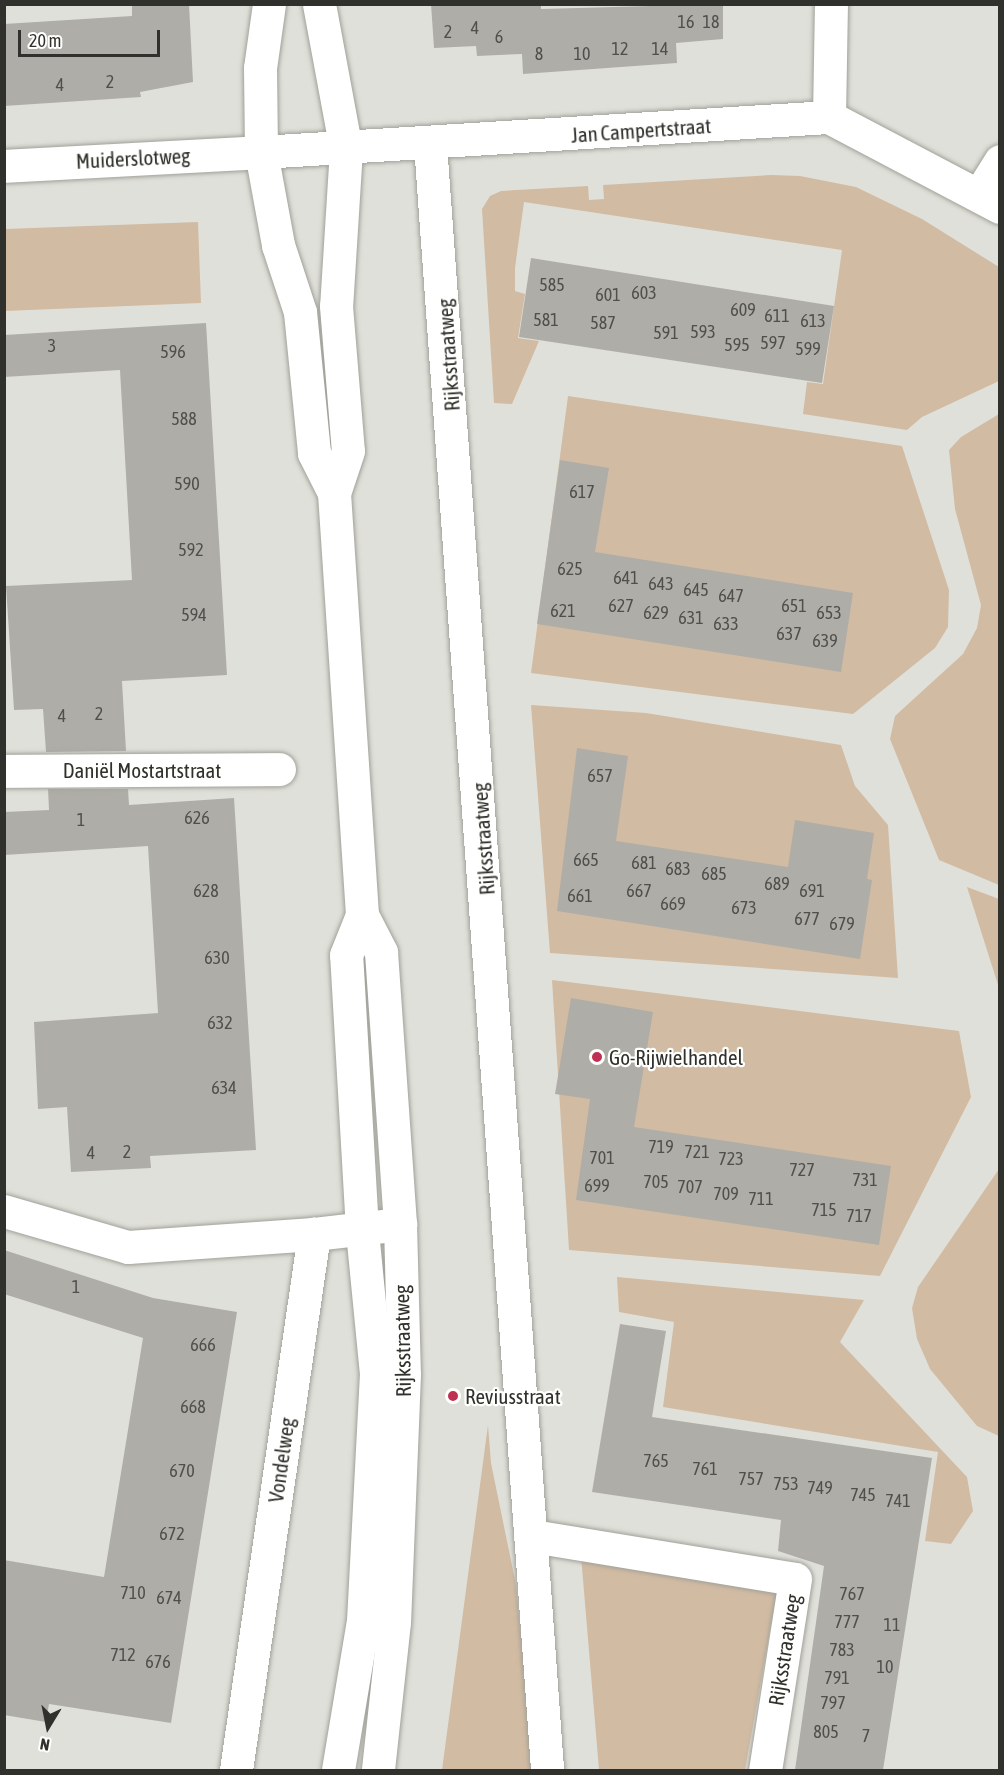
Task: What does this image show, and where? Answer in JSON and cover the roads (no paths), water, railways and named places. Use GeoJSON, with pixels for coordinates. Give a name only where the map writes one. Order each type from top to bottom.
{"type":"FeatureCollection","features":[{"type":"Feature","properties":{"kind":"street","name":"Rijksstraatweg"},"geometry":{"type":"LineString","coordinates":[[269,4],[260,68],[261,152],[278,244],[300,312],[314,453],[334,493]]}},
{"type":"Feature","properties":{"kind":"street","name":"Rijksstraatweg"},"geometry":{"type":"LineString","coordinates":[[319,4],[346,149],[336,306],[348,451],[334,493],[362,915],[381,952],[400,1224],[404,1374],[396,1587],[378,1770]]}},
{"type":"Feature","properties":{"kind":"street"},"geometry":{"type":"LineString","coordinates":[[831,4],[828,117],[989,201],[999,161]]}},
{"type":"Feature","properties":{"kind":"street","name":"Jan Campertstraat"},"geometry":{"type":"LineString","coordinates":[[261,152],[430,144],[828,117]]}},
{"type":"Feature","properties":{"kind":"street","name":"Rijksstraatweg"},"geometry":{"type":"LineString","coordinates":[[430,144],[532,1536],[547,1770]]}},
{"type":"Feature","properties":{"kind":"street","name":"Muiderslotweg"},"geometry":{"type":"LineString","coordinates":[[4,166],[261,152]]}},
{"type":"Feature","properties":{"kind":"street","name":"Daniël Mostartstraat"},"geometry":{"type":"LineString","coordinates":[[4,771],[279,770]]}},
{"type":"Feature","properties":{"kind":"street","name":"Rijksstraatweg"},"geometry":{"type":"LineString","coordinates":[[338,1770],[363,1621],[376,1374],[362,1230],[346,955],[362,915]]}},
{"type":"Feature","properties":{"kind":"street"},"geometry":{"type":"LineString","coordinates":[[4,1210],[128,1246],[314,1234],[400,1224]]}},
{"type":"Feature","properties":{"kind":"street","name":"Vondelweg"},"geometry":{"type":"LineString","coordinates":[[236,1770],[314,1234]]}},
{"type":"Feature","properties":{"kind":"street","name":"Rijksstraatweg"},"geometry":{"type":"LineString","coordinates":[[532,1536],[795,1579],[765,1770]]}},
{"type":"Feature","properties":{"kind":"place","name":"Go-Rijwielhandel"},"geometry":{"type":"Point","coordinates":[597,1057]}},
{"type":"Feature","properties":{"kind":"place","name":"Reviusstraat"},"geometry":{"type":"Point","coordinates":[453,1396]}}]}
